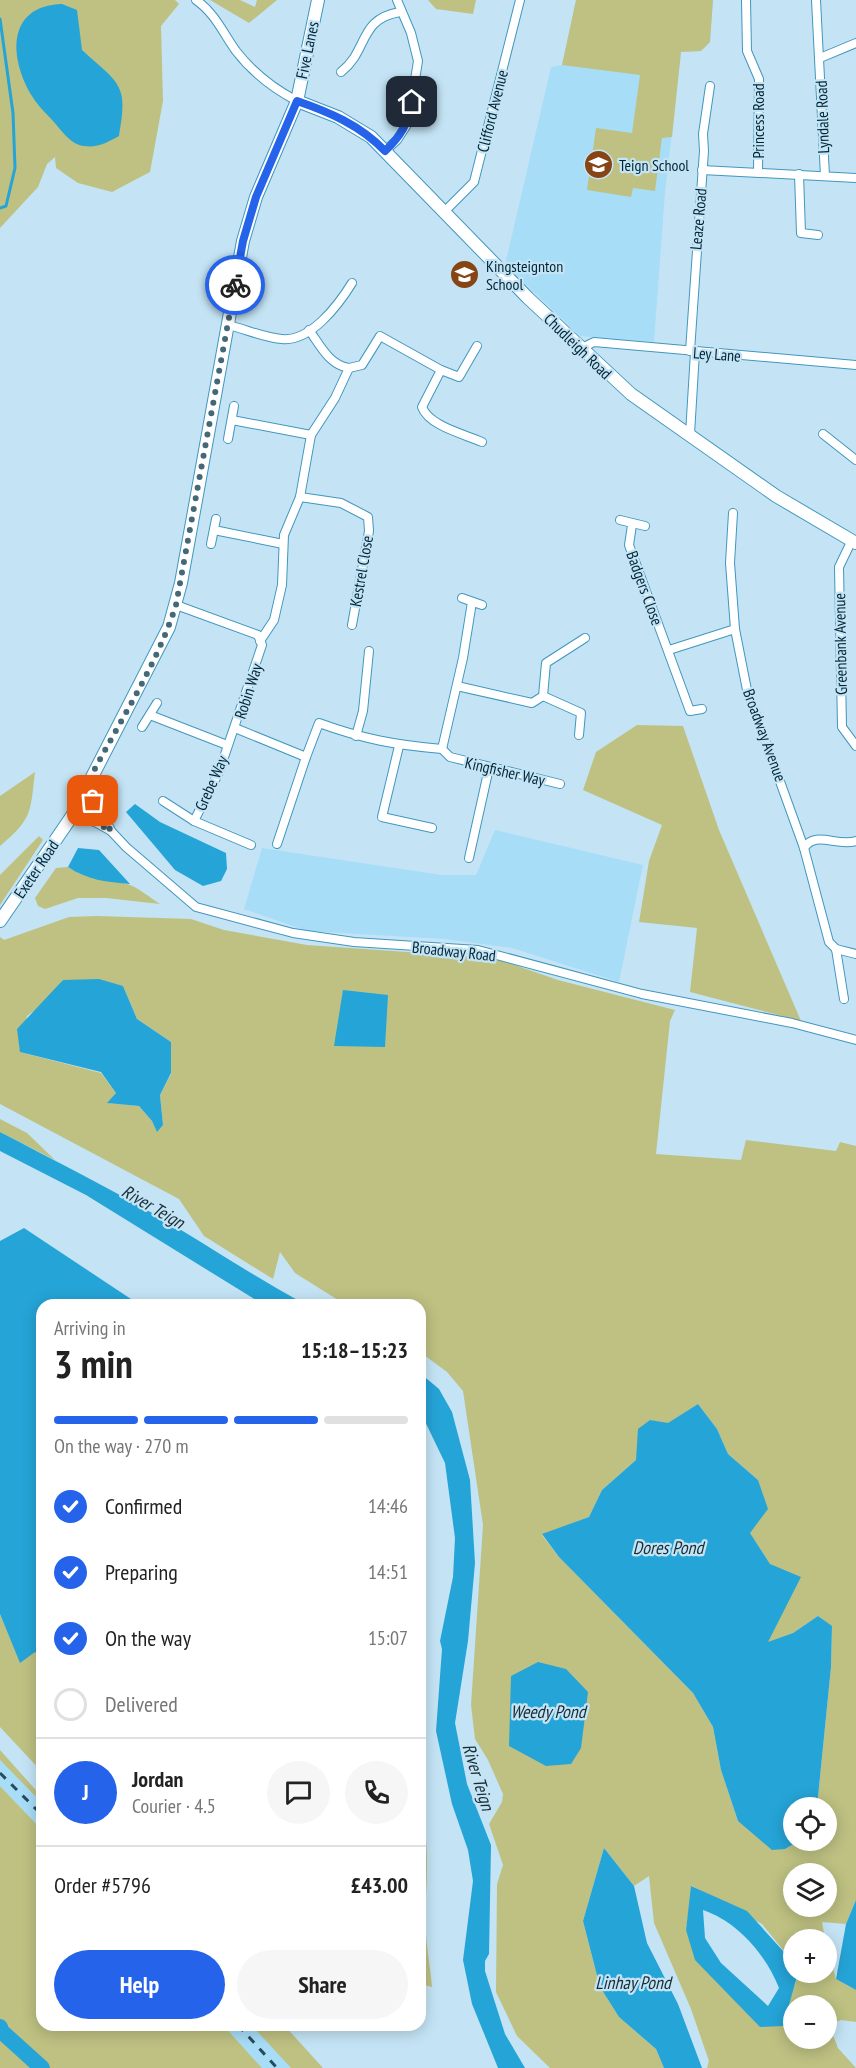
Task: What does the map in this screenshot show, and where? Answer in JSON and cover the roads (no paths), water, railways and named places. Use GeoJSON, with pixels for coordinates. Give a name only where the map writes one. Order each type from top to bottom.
{"type":"FeatureCollection","features":[{"type":"Feature","properties":{"kind":"street"},"geometry":{"type":"LineString","coordinates":[[196,0],[207,8],[236,50],[261,79],[297,101]]}},
{"type":"Feature","properties":{"kind":"street","name":"Five Lanes"},"geometry":{"type":"LineString","coordinates":[[297,101],[318,0]]}},
{"type":"Feature","properties":{"kind":"street"},"geometry":{"type":"LineString","coordinates":[[385,151],[408,123],[418,61],[411,33],[400,12],[397,0]]}},
{"type":"Feature","properties":{"kind":"street","name":"Clifford Avenue"},"geometry":{"type":"LineString","coordinates":[[445,211],[474,182],[520,0]]}},
{"type":"Feature","properties":{"kind":"street","name":"Princess Road"},"geometry":{"type":"LineString","coordinates":[[746,0],[747,51],[759,78],[758,172]]}},
{"type":"Feature","properties":{"kind":"street","name":"Lyndale Road"},"geometry":{"type":"LineString","coordinates":[[816,0],[825,176]]}},
{"type":"Feature","properties":{"kind":"street"},"geometry":{"type":"LineString","coordinates":[[341,72],[350,65],[374,21],[386,14],[400,12]]}},
{"type":"Feature","properties":{"kind":"street","name":"Lyndale Road"},"geometry":{"type":"LineString","coordinates":[[820,58],[856,42]]}},
{"type":"Feature","properties":{"kind":"street","name":"Leaze Road"},"geometry":{"type":"LineString","coordinates":[[690,434],[703,134],[710,86]]}},
{"type":"Feature","properties":{"kind":"street","name":"Chudleigh Road"},"geometry":{"type":"LineString","coordinates":[[297,101],[338,117],[361,130],[385,151],[580,349],[631,394],[776,496],[854,542]]}},
{"type":"Feature","properties":{"kind":"street","name":"Exeter Road"},"geometry":{"type":"LineString","coordinates":[[0,921],[72,816],[155,656],[176,605],[243,241],[256,197],[297,101]]}},
{"type":"Feature","properties":{"kind":"street"},"geometry":{"type":"LineString","coordinates":[[702,170],[856,178]]}},
{"type":"Feature","properties":{"kind":"street"},"geometry":{"type":"LineString","coordinates":[[800,174],[801,233],[818,236]]}},
{"type":"Feature","properties":{"kind":"street"},"geometry":{"type":"LineString","coordinates":[[228,325],[284,340],[309,330],[329,315],[352,283]]}},
{"type":"Feature","properties":{"kind":"street"},"geometry":{"type":"LineString","coordinates":[[309,330],[324,353],[341,367],[349,368],[362,365],[380,336],[441,370],[459,377],[477,346]]}},
{"type":"Feature","properties":{"kind":"street","name":"Ley Lane"},"geometry":{"type":"LineString","coordinates":[[580,349],[594,342],[856,365]]}},
{"type":"Feature","properties":{"kind":"street"},"geometry":{"type":"LineString","coordinates":[[260,640],[274,621],[282,585],[283,544],[289,521],[300,497],[311,435],[335,398],[349,368]]}},
{"type":"Feature","properties":{"kind":"street"},"geometry":{"type":"LineString","coordinates":[[441,370],[422,407],[424,413],[432,420],[482,442]]}},
{"type":"Feature","properties":{"kind":"street"},"geometry":{"type":"LineString","coordinates":[[228,439],[234,406]]}},
{"type":"Feature","properties":{"kind":"street"},"geometry":{"type":"LineString","coordinates":[[232,420],[311,435]]}},
{"type":"Feature","properties":{"kind":"street"},"geometry":{"type":"LineString","coordinates":[[823,434],[856,460]]}},
{"type":"Feature","properties":{"kind":"street","name":"Kestrel Close"},"geometry":{"type":"LineString","coordinates":[[300,497],[341,503],[368,517],[369,531],[352,625]]}},
{"type":"Feature","properties":{"kind":"street","name":"Broadway Avenue"},"geometry":{"type":"LineString","coordinates":[[733,513],[730,563],[735,629],[747,690],[804,848],[829,942],[836,949],[844,999]]}},
{"type":"Feature","properties":{"kind":"street"},"geometry":{"type":"LineString","coordinates":[[211,544],[216,519]]}},
{"type":"Feature","properties":{"kind":"street","name":"Badgers Close"},"geometry":{"type":"LineString","coordinates":[[620,520],[632,525],[645,526]]}},
{"type":"Feature","properties":{"kind":"street","name":"Badgers Close"},"geometry":{"type":"LineString","coordinates":[[632,525],[629,545],[690,711],[702,709]]}},
{"type":"Feature","properties":{"kind":"street"},"geometry":{"type":"LineString","coordinates":[[214,530],[283,544]]}},
{"type":"Feature","properties":{"kind":"street","name":"Greenbank Avenue"},"geometry":{"type":"LineString","coordinates":[[854,542],[839,567],[842,727],[851,743],[856,746]]}},
{"type":"Feature","properties":{"kind":"street"},"geometry":{"type":"LineString","coordinates":[[462,598],[482,605]]}},
{"type":"Feature","properties":{"kind":"street"},"geometry":{"type":"LineString","coordinates":[[277,844],[319,723],[356,736],[399,746],[442,749],[457,686],[472,602]]}},
{"type":"Feature","properties":{"kind":"street","name":"Robin Way"},"geometry":{"type":"LineString","coordinates":[[176,605],[258,635],[262,645],[235,728],[227,745]]}},
{"type":"Feature","properties":{"kind":"street"},"geometry":{"type":"LineString","coordinates":[[669,650],[735,629]]}},
{"type":"Feature","properties":{"kind":"street"},"geometry":{"type":"LineString","coordinates":[[543,696],[546,663],[585,638]]}},
{"type":"Feature","properties":{"kind":"street"},"geometry":{"type":"LineString","coordinates":[[356,736],[363,711],[369,651]]}},
{"type":"Feature","properties":{"kind":"street"},"geometry":{"type":"LineString","coordinates":[[457,686],[532,703],[543,696]]}},
{"type":"Feature","properties":{"kind":"street"},"geometry":{"type":"LineString","coordinates":[[543,696],[581,713],[579,735]]}},
{"type":"Feature","properties":{"kind":"street"},"geometry":{"type":"LineString","coordinates":[[142,727],[157,703]]}},
{"type":"Feature","properties":{"kind":"street"},"geometry":{"type":"LineString","coordinates":[[150,715],[227,745]]}},
{"type":"Feature","properties":{"kind":"street","name":"Robin Way"},"geometry":{"type":"LineString","coordinates":[[235,728],[306,757]]}},
{"type":"Feature","properties":{"kind":"street","name":"Grebe Way"},"geometry":{"type":"LineString","coordinates":[[194,821],[219,772],[227,745]]}},
{"type":"Feature","properties":{"kind":"street"},"geometry":{"type":"LineString","coordinates":[[399,746],[382,817],[432,828]]}},
{"type":"Feature","properties":{"kind":"street","name":"Kingfisher Way"},"geometry":{"type":"LineString","coordinates":[[442,749],[450,757],[560,784]]}},
{"type":"Feature","properties":{"kind":"street"},"geometry":{"type":"LineString","coordinates":[[469,858],[489,768]]}},
{"type":"Feature","properties":{"kind":"street","name":"Broadway Road"},"geometry":{"type":"LineString","coordinates":[[85,791],[102,812],[111,831]]}},
{"type":"Feature","properties":{"kind":"street","name":"Grebe Way"},"geometry":{"type":"LineString","coordinates":[[163,801],[194,821],[251,845]]}},
{"type":"Feature","properties":{"kind":"street","name":"Broadway Road"},"geometry":{"type":"LineString","coordinates":[[72,816],[95,822],[111,831],[126,847],[196,907],[293,933],[354,942],[478,950],[642,994],[792,1023],[856,1040]]}},
{"type":"Feature","properties":{"kind":"street"},"geometry":{"type":"LineString","coordinates":[[804,848],[807,842],[818,838],[836,843],[856,841]]}},
{"type":"Feature","properties":{"kind":"street"},"geometry":{"type":"LineString","coordinates":[[836,949],[856,954]]}},
{"type":"Feature","properties":{"kind":"water"},"geometry":{"type":"Polygon","coordinates":[[[62,4],[77,10],[82,50],[113,78],[121,94],[123,105],[119,136],[98,145],[79,145],[67,136],[34,99],[19,66],[17,36],[22,24],[30,14],[44,7],[62,4]]]}},
{"type":"Feature","properties":{"kind":"water"},"geometry":{"type":"Polygon","coordinates":[[[135,804],[160,822],[226,853],[227,869],[221,881],[203,886],[175,870],[126,812],[135,804]]]}},
{"type":"Feature","properties":{"kind":"water"},"geometry":{"type":"Polygon","coordinates":[[[78,848],[99,850],[130,884],[90,878],[68,867],[78,848]]]}},
{"type":"Feature","properties":{"kind":"water"},"geometry":{"type":"Polygon","coordinates":[[[99,979],[123,986],[137,1019],[171,1042],[171,1073],[160,1095],[163,1125],[157,1132],[152,1121],[139,1106],[107,1103],[116,1093],[101,1072],[20,1052],[17,1029],[63,980],[99,979]]]}},
{"type":"Feature","properties":{"kind":"water"},"geometry":{"type":"Polygon","coordinates":[[[343,990],[388,995],[385,1047],[334,1046],[343,990]]]}},
{"type":"Feature","properties":{"kind":"water","name":"River Teign"},"geometry":{"type":"Polygon","coordinates":[[[0,1132],[154,1214],[296,1299],[254,1299],[86,1195],[0,1151],[0,1132]]]}},
{"type":"Feature","properties":{"kind":"water"},"geometry":{"type":"Polygon","coordinates":[[[24,1228],[131,1299],[36,1299],[36,1653],[20,1663],[0,1614],[0,1241],[24,1228]]]}},
{"type":"Feature","properties":{"kind":"water","name":"River Teign"},"geometry":{"type":"Polygon","coordinates":[[[426,1378],[439,1389],[452,1412],[470,1480],[475,1563],[468,1641],[455,1723],[467,1784],[491,1845],[489,1954],[485,1961],[485,1971],[505,2034],[525,2068],[498,2068],[472,2004],[463,1960],[473,1881],[468,1850],[452,1804],[436,1731],[442,1649],[440,1641],[453,1577],[455,1538],[445,1463],[426,1423],[426,1378]]]}},
{"type":"Feature","properties":{"kind":"water","name":"Dores Pond"},"geometry":{"type":"Polygon","coordinates":[[[698,1404],[717,1429],[728,1454],[758,1480],[768,1509],[750,1533],[770,1564],[801,1577],[768,1642],[793,1633],[818,1616],[832,1626],[831,1667],[818,1797],[783,1797],[783,1849],[772,1850],[738,1821],[721,1770],[713,1727],[693,1693],[559,1557],[542,1534],[589,1517],[602,1490],[636,1460],[638,1429],[650,1420],[668,1423],[698,1404]]]}},
{"type":"Feature","properties":{"kind":"water","name":"Weedy Pond"},"geometry":{"type":"Polygon","coordinates":[[[538,1662],[566,1669],[588,1692],[581,1748],[571,1764],[546,1766],[509,1746],[511,1676],[538,1662]]]}},
{"type":"Feature","properties":{"kind":"water","name":"Linhay Pond"},"geometry":{"type":"Polygon","coordinates":[[[604,1848],[634,1886],[647,1943],[678,2004],[702,2068],[664,2068],[656,2049],[619,2017],[600,1987],[583,1921],[604,1848]]]}},
{"type":"Feature","properties":{"kind":"water"},"geometry":{"type":"Polygon","coordinates":[[[691,1886],[747,1911],[783,1951],[783,1983],[795,1983],[792,1995],[783,1995],[783,2026],[760,2027],[695,1960],[686,1930],[691,1886]],[[703,1910],[705,1938],[721,1963],[768,2006],[779,1988],[758,1952],[739,1931],[703,1910]]]}},
{"type":"Feature","properties":{"kind":"water"},"geometry":{"type":"Polygon","coordinates":[[[856,1900],[856,1990],[837,1980],[846,1924],[856,1900]]]}},
{"type":"Feature","properties":{"kind":"waterway"},"geometry":{"type":"LineString","coordinates":[[0,19],[13,113],[15,168],[6,206],[0,208]]}},
{"type":"Feature","properties":{"kind":"waterway"},"geometry":{"type":"LineString","coordinates":[[0,2027],[1,2031],[42,2068]]}},
{"type":"Feature","properties":{"kind":"railway"},"geometry":{"type":"LineString","coordinates":[[0,1773],[36,1809]]}},
{"type":"Feature","properties":{"kind":"railway"},"geometry":{"type":"LineString","coordinates":[[243,2031],[277,2068]]}},
{"type":"Feature","properties":{"kind":"place","name":"Teign School"},"geometry":{"type":"Point","coordinates":[598,165]}},
{"type":"Feature","properties":{"kind":"place","name":"Kingsteignton School"},"geometry":{"type":"Point","coordinates":[465,275]}}]}
